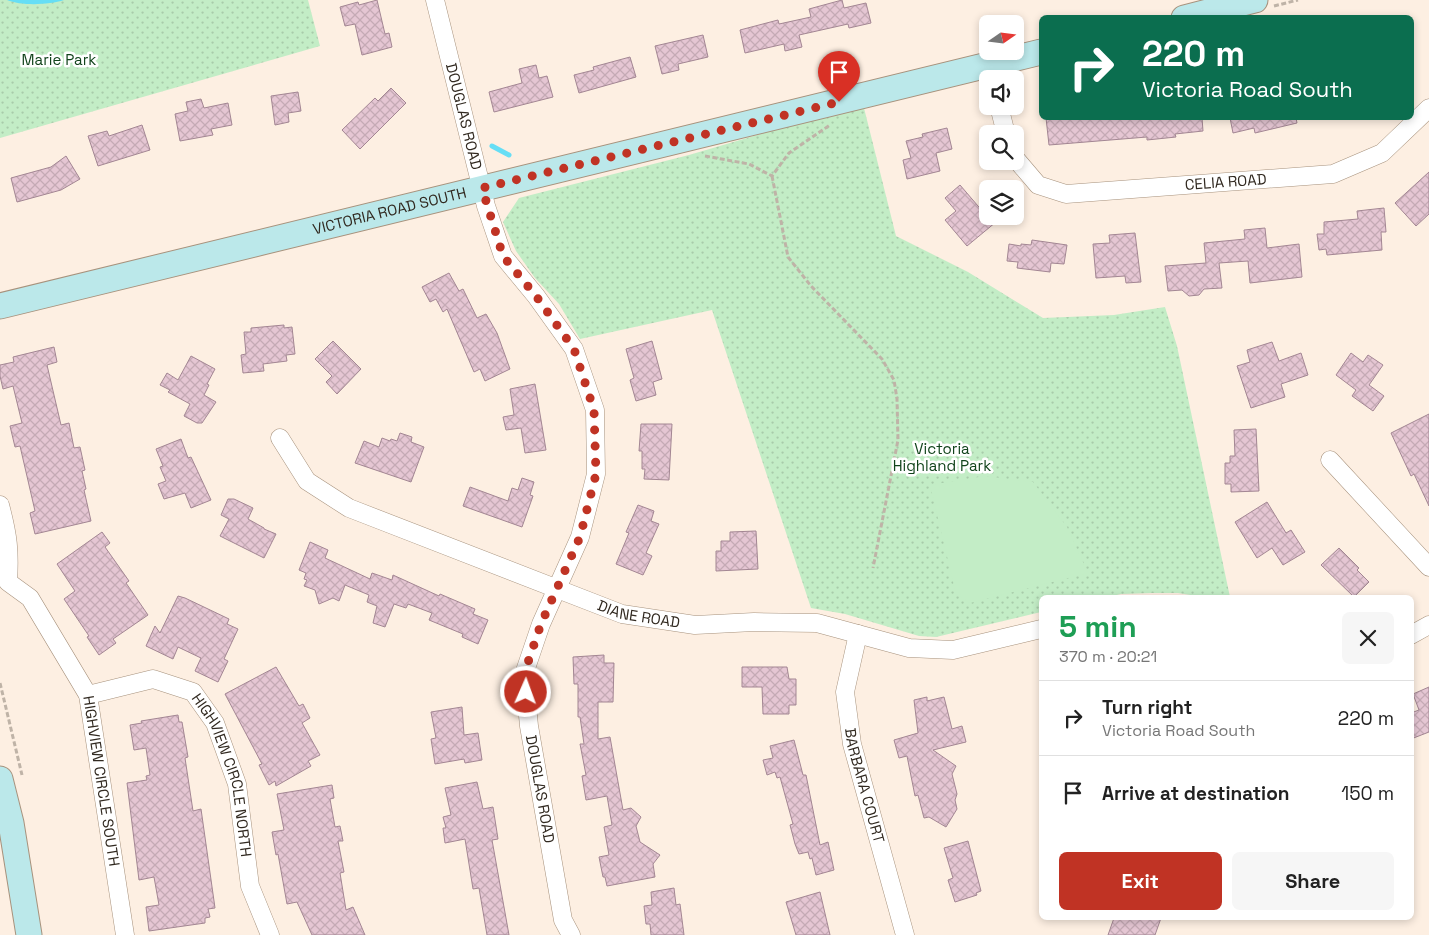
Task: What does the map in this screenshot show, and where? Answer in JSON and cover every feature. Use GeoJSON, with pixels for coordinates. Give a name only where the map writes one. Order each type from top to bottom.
{"type":"FeatureCollection","features":[{"type":"Feature","properties":{"kind":"street","name":"DOUGLAS ROAD"},"geometry":{"type":"LineString","coordinates":[[435,0],[482,188],[503,256],[536,296],[574,349],[594,410],[596,474],[580,537],[541,624],[524,674],[528,726],[563,920],[571,935]]}},
{"type":"Feature","properties":{"kind":"street"},"geometry":{"type":"LineString","coordinates":[[1196,15],[1255,0]]}},
{"type":"Feature","properties":{"kind":"street","name":"VICTORIA ROAD SOUTH"},"geometry":{"type":"LineString","coordinates":[[996,70],[1039,53]]}},
{"type":"Feature","properties":{"kind":"street","name":"VICTORIA ROAD SOUTH"},"geometry":{"type":"LineString","coordinates":[[0,306],[482,188],[979,75]]}},
{"type":"Feature","properties":{"kind":"street","name":"CELIA ROAD"},"geometry":{"type":"LineString","coordinates":[[1024,168],[1038,184],[1066,194],[1333,174],[1382,152],[1429,108]]}},
{"type":"Feature","properties":{"kind":"street","name":"DIANE ROAD"},"geometry":{"type":"LineString","coordinates":[[280,438],[308,481],[349,508],[622,614],[696,625],[754,622],[817,623],[909,648],[953,650],[1039,629]]}},
{"type":"Feature","properties":{"kind":"street"},"geometry":{"type":"LineString","coordinates":[[1330,460],[1429,566]]}},
{"type":"Feature","properties":{"kind":"street","name":"HIGHVIEW CIRCLE SOUTH"},"geometry":{"type":"LineString","coordinates":[[0,505],[8,535],[10,561],[4,582],[30,598],[88,695],[125,935]]}},
{"type":"Feature","properties":{"kind":"street"},"geometry":{"type":"LineString","coordinates":[[1414,633],[1429,625]]}},
{"type":"Feature","properties":{"kind":"street","name":"BARBARA COURT"},"geometry":{"type":"LineString","coordinates":[[858,634],[846,692],[852,744],[905,935]]}},
{"type":"Feature","properties":{"kind":"street","name":"HIGHVIEW CIRCLE NORTH"},"geometry":{"type":"LineString","coordinates":[[88,695],[153,679],[193,692],[215,724],[237,784],[250,886],[270,935]]}},
{"type":"Feature","properties":{"kind":"street"},"geometry":{"type":"LineString","coordinates":[[0,779],[5,824],[29,935]]}},
{"type":"Feature","properties":{"kind":"path"},"geometry":{"type":"LineString","coordinates":[[772,176],[788,257],[811,286],[882,359],[894,380],[897,399],[898,440],[873,568]]}},
{"type":"Feature","properties":{"kind":"green space","name":"Marie Park"},"geometry":{"type":"Polygon","coordinates":[[[0,0],[308,0],[320,46],[0,138],[0,0]]]}},
{"type":"Feature","properties":{"kind":"green space","name":"Victoria Highland Park"},"geometry":{"type":"Polygon","coordinates":[[[863,104],[896,236],[968,272],[1043,318],[1114,315],[1165,307],[1177,346],[1230,595],[1151,593],[1039,595],[1039,612],[936,637],[919,636],[845,614],[811,608],[712,310],[580,339],[559,304],[535,278],[516,251],[503,222],[519,198],[689,155],[863,104]]]}},
{"type":"Feature","properties":{"kind":"green space"},"geometry":{"type":"Polygon","coordinates":[[[985,476],[1033,482],[1067,527],[1088,573],[970,603],[956,594],[930,485],[985,476]]]}},
{"type":"Feature","properties":{"kind":"water"},"geometry":{"type":"Polygon","coordinates":[[[7,0],[64,0],[35,4],[7,0]]]}},
{"type":"Feature","properties":{"kind":"building"},"geometry":{"type":"Polygon","coordinates":[[[377,0],[385,34],[389,33],[392,47],[362,55],[355,24],[345,26],[340,7],[358,2],[359,5],[377,0]]]}},
{"type":"Feature","properties":{"kind":"building"},"geometry":{"type":"Polygon","coordinates":[[[842,0],[844,8],[866,3],[871,23],[849,28],[848,24],[799,35],[802,47],[785,51],[784,44],[745,53],[740,30],[778,20],[779,24],[811,17],[809,9],[842,0]]]}},
{"type":"Feature","properties":{"kind":"building"},"geometry":{"type":"Polygon","coordinates":[[[703,35],[708,57],[678,64],[679,70],[662,74],[655,46],[703,35]]]}},
{"type":"Feature","properties":{"kind":"building"},"geometry":{"type":"Polygon","coordinates":[[[630,57],[636,77],[579,93],[574,75],[594,70],[593,67],[630,57]]]}},
{"type":"Feature","properties":{"kind":"building"},"geometry":{"type":"Polygon","coordinates":[[[536,65],[539,78],[547,76],[553,97],[494,112],[489,92],[522,83],[519,69],[536,65]]]}},
{"type":"Feature","properties":{"kind":"building"},"geometry":{"type":"Polygon","coordinates":[[[391,88],[406,103],[360,149],[342,130],[375,98],[378,101],[391,88]]]}},
{"type":"Feature","properties":{"kind":"building"},"geometry":{"type":"Polygon","coordinates":[[[298,92],[301,111],[288,113],[289,122],[275,125],[271,96],[298,92]]]}},
{"type":"Feature","properties":{"kind":"building"},"geometry":{"type":"Polygon","coordinates":[[[201,99],[204,108],[228,103],[232,125],[211,129],[213,135],[180,141],[175,114],[188,111],[186,102],[201,99]]]}},
{"type":"Feature","properties":{"kind":"building"},"geometry":{"type":"Polygon","coordinates":[[[1046,120],[1202,120],[1203,131],[1175,134],[1176,137],[1147,140],[1147,137],[1049,145],[1046,120]]]}},
{"type":"Feature","properties":{"kind":"building"},"geometry":{"type":"Polygon","coordinates":[[[1230,120],[1296,120],[1297,123],[1255,133],[1254,128],[1233,133],[1230,120]]]}},
{"type":"Feature","properties":{"kind":"building"},"geometry":{"type":"Polygon","coordinates":[[[142,125],[150,150],[98,166],[88,136],[107,131],[109,136],[142,125]]]}},
{"type":"Feature","properties":{"kind":"building"},"geometry":{"type":"Polygon","coordinates":[[[947,128],[952,149],[936,153],[940,171],[907,179],[903,160],[911,158],[906,141],[923,137],[922,134],[947,128]]]}},
{"type":"Feature","properties":{"kind":"building"},"geometry":{"type":"Polygon","coordinates":[[[66,156],[80,179],[61,190],[17,202],[11,178],[51,167],[66,156]]]}},
{"type":"Feature","properties":{"kind":"building"},"geometry":{"type":"Polygon","coordinates":[[[1429,172],[1429,214],[1416,226],[1395,203],[1429,172]]]}},
{"type":"Feature","properties":{"kind":"building"},"geometry":{"type":"Polygon","coordinates":[[[960,185],[979,207],[979,225],[992,225],[967,246],[945,220],[956,211],[945,198],[960,185]]]}},
{"type":"Feature","properties":{"kind":"building"},"geometry":{"type":"Polygon","coordinates":[[[1384,208],[1386,232],[1381,232],[1382,250],[1327,255],[1326,249],[1319,250],[1317,234],[1324,234],[1324,222],[1358,219],[1357,211],[1384,208]]]}},
{"type":"Feature","properties":{"kind":"building"},"geometry":{"type":"Polygon","coordinates":[[[1265,228],[1267,248],[1299,244],[1302,277],[1250,283],[1248,261],[1219,263],[1222,288],[1204,289],[1199,295],[1189,296],[1182,290],[1168,291],[1165,266],[1206,263],[1204,243],[1245,239],[1244,230],[1265,228]]]}},
{"type":"Feature","properties":{"kind":"building"},"geometry":{"type":"Polygon","coordinates":[[[1135,233],[1141,282],[1126,283],[1125,276],[1096,278],[1093,244],[1110,243],[1109,235],[1135,233]]]}},
{"type":"Feature","properties":{"kind":"building"},"geometry":{"type":"Polygon","coordinates":[[[1032,240],[1067,245],[1064,264],[1051,263],[1050,272],[1017,268],[1018,262],[1007,261],[1009,244],[1031,245],[1032,240]]]}},
{"type":"Feature","properties":{"kind":"building"},"geometry":{"type":"Polygon","coordinates":[[[449,273],[459,291],[463,289],[477,318],[486,314],[497,333],[510,369],[485,381],[480,369],[474,372],[447,309],[443,312],[436,299],[430,302],[422,287],[449,273]]]}},
{"type":"Feature","properties":{"kind":"building"},"geometry":{"type":"Polygon","coordinates":[[[284,325],[284,328],[292,327],[295,354],[286,355],[287,361],[263,364],[264,371],[243,373],[241,355],[246,354],[244,332],[251,332],[251,328],[284,325]]]}},
{"type":"Feature","properties":{"kind":"building"},"geometry":{"type":"Polygon","coordinates":[[[333,341],[361,369],[337,394],[326,382],[332,376],[315,359],[333,341]]]}},
{"type":"Feature","properties":{"kind":"building"},"geometry":{"type":"Polygon","coordinates":[[[652,341],[662,379],[653,382],[656,395],[636,401],[630,380],[634,378],[626,349],[652,341]]]}},
{"type":"Feature","properties":{"kind":"building"},"geometry":{"type":"Polygon","coordinates":[[[1272,342],[1279,361],[1301,353],[1308,375],[1281,384],[1285,397],[1251,408],[1237,366],[1250,362],[1247,350],[1272,342]]]}},
{"type":"Feature","properties":{"kind":"building"},"geometry":{"type":"Polygon","coordinates":[[[54,347],[57,362],[47,365],[61,425],[69,423],[74,448],[80,447],[85,470],[82,471],[86,489],[84,490],[91,521],[35,534],[30,513],[35,511],[20,446],[15,447],[10,426],[22,423],[13,386],[3,389],[0,365],[14,362],[13,357],[54,347]]]}},
{"type":"Feature","properties":{"kind":"building"},"geometry":{"type":"Polygon","coordinates":[[[1351,353],[1363,362],[1368,355],[1383,365],[1369,385],[1384,396],[1373,411],[1352,396],[1356,390],[1336,375],[1351,353]]]}},
{"type":"Feature","properties":{"kind":"building"},"geometry":{"type":"Polygon","coordinates":[[[191,356],[215,369],[207,384],[209,385],[204,395],[216,402],[202,423],[197,423],[184,416],[190,404],[168,392],[170,390],[160,385],[167,373],[178,380],[191,356]]]}},
{"type":"Feature","properties":{"kind":"building"},"geometry":{"type":"Polygon","coordinates":[[[535,384],[546,450],[525,453],[521,428],[506,430],[503,417],[514,415],[510,389],[535,384]]]}},
{"type":"Feature","properties":{"kind":"building"},"geometry":{"type":"Polygon","coordinates":[[[1429,414],[1429,506],[1414,474],[1411,476],[1391,433],[1429,414]]]}},
{"type":"Feature","properties":{"kind":"building"},"geometry":{"type":"Polygon","coordinates":[[[641,424],[672,424],[669,480],[644,479],[645,469],[642,469],[642,451],[639,451],[641,424]]]}},
{"type":"Feature","properties":{"kind":"building"},"geometry":{"type":"Polygon","coordinates":[[[1256,429],[1259,491],[1231,492],[1231,484],[1225,484],[1225,463],[1230,463],[1230,456],[1235,456],[1234,430],[1256,429]]]}},
{"type":"Feature","properties":{"kind":"building"},"geometry":{"type":"Polygon","coordinates":[[[400,433],[412,437],[411,442],[424,447],[411,482],[355,463],[364,441],[379,447],[382,438],[397,441],[400,433]]]}},
{"type":"Feature","properties":{"kind":"building"},"geometry":{"type":"Polygon","coordinates":[[[181,439],[188,458],[191,457],[211,500],[191,508],[185,493],[164,499],[158,484],[166,481],[160,467],[163,466],[156,449],[181,439]]]}},
{"type":"Feature","properties":{"kind":"building"},"geometry":{"type":"Polygon","coordinates":[[[522,478],[534,482],[530,495],[533,496],[522,527],[463,506],[470,487],[508,501],[512,488],[518,490],[522,478]]]}},
{"type":"Feature","properties":{"kind":"building"},"geometry":{"type":"Polygon","coordinates":[[[228,499],[234,499],[253,508],[248,519],[276,534],[264,558],[220,536],[229,519],[221,515],[228,499]]]}},
{"type":"Feature","properties":{"kind":"building"},"geometry":{"type":"Polygon","coordinates":[[[1267,502],[1286,533],[1291,530],[1305,552],[1283,565],[1272,548],[1257,558],[1235,522],[1267,502]]]}},
{"type":"Feature","properties":{"kind":"building"},"geometry":{"type":"Polygon","coordinates":[[[638,505],[654,511],[651,521],[659,524],[646,553],[652,556],[643,575],[616,564],[629,533],[626,532],[638,505]]]}},
{"type":"Feature","properties":{"kind":"building"},"geometry":{"type":"Polygon","coordinates":[[[756,531],[758,569],[716,571],[716,551],[721,551],[721,541],[730,541],[730,532],[756,531]]]}},
{"type":"Feature","properties":{"kind":"building"},"geometry":{"type":"Polygon","coordinates":[[[102,532],[110,543],[105,547],[129,581],[126,583],[148,615],[113,639],[116,643],[99,655],[87,637],[89,636],[64,599],[75,591],[57,564],[102,532]]]}},
{"type":"Feature","properties":{"kind":"building"},"geometry":{"type":"Polygon","coordinates":[[[310,542],[328,550],[325,558],[370,579],[372,573],[392,580],[393,575],[439,596],[440,594],[475,609],[473,614],[488,620],[478,644],[462,637],[463,634],[429,620],[432,613],[408,604],[406,608],[394,604],[385,627],[373,623],[377,606],[367,602],[369,595],[345,585],[339,601],[333,598],[319,604],[315,590],[304,586],[307,580],[304,579],[306,573],[299,570],[310,542]]]}},
{"type":"Feature","properties":{"kind":"building"},"geometry":{"type":"Polygon","coordinates":[[[1339,548],[1359,568],[1357,570],[1369,582],[1356,595],[1352,595],[1321,565],[1339,548]]]}},
{"type":"Feature","properties":{"kind":"building"},"geometry":{"type":"Polygon","coordinates":[[[178,596],[229,619],[227,624],[238,629],[224,659],[228,661],[218,682],[195,671],[201,658],[178,647],[173,659],[146,646],[155,626],[160,633],[178,596]]]}},
{"type":"Feature","properties":{"kind":"building"},"geometry":{"type":"Polygon","coordinates":[[[604,655],[604,663],[614,663],[613,702],[598,702],[598,739],[610,737],[623,810],[631,808],[641,817],[636,826],[640,842],[660,855],[653,864],[655,877],[607,886],[599,857],[609,855],[604,827],[612,825],[607,796],[586,800],[582,776],[586,775],[580,744],[584,744],[580,717],[578,717],[578,684],[574,684],[573,657],[604,655]]]}},
{"type":"Feature","properties":{"kind":"building"},"geometry":{"type":"Polygon","coordinates":[[[276,667],[299,706],[303,704],[310,718],[302,723],[320,755],[308,761],[311,766],[276,786],[275,781],[269,785],[259,765],[262,764],[225,694],[276,667]]]}},
{"type":"Feature","properties":{"kind":"building"},"geometry":{"type":"Polygon","coordinates":[[[742,667],[787,667],[789,679],[796,679],[796,705],[789,705],[789,714],[763,714],[762,687],[742,687],[742,667]]]}},
{"type":"Feature","properties":{"kind":"building"},"geometry":{"type":"Polygon","coordinates":[[[1429,687],[1429,732],[1414,738],[1414,712],[1419,710],[1414,694],[1429,687]]]}},
{"type":"Feature","properties":{"kind":"building"},"geometry":{"type":"Polygon","coordinates":[[[927,697],[927,701],[944,697],[952,729],[962,726],[966,742],[933,750],[956,766],[952,774],[957,794],[955,800],[957,809],[946,827],[929,817],[924,818],[918,795],[915,796],[907,756],[899,758],[894,740],[918,733],[914,700],[927,697]]]}},
{"type":"Feature","properties":{"kind":"building"},"geometry":{"type":"Polygon","coordinates":[[[462,707],[464,735],[478,733],[482,760],[465,763],[464,759],[435,764],[431,739],[436,738],[431,712],[462,707]]]}},
{"type":"Feature","properties":{"kind":"building"},"geometry":{"type":"Polygon","coordinates":[[[178,715],[179,722],[182,722],[188,757],[185,758],[193,811],[201,809],[215,908],[208,909],[210,917],[205,918],[205,923],[149,931],[146,907],[159,905],[154,877],[139,880],[127,783],[147,780],[146,776],[150,775],[146,748],[134,750],[130,725],[142,723],[141,721],[178,715]]]}},
{"type":"Feature","properties":{"kind":"building"},"geometry":{"type":"Polygon","coordinates":[[[794,740],[803,775],[806,775],[820,845],[828,842],[834,870],[816,875],[812,858],[810,859],[808,852],[799,854],[795,844],[790,825],[793,824],[780,777],[777,778],[775,772],[767,775],[763,760],[773,758],[770,746],[794,740]]]}},
{"type":"Feature","properties":{"kind":"building"},"geometry":{"type":"Polygon","coordinates":[[[477,782],[483,809],[493,807],[498,839],[492,840],[509,935],[487,935],[479,888],[473,889],[465,839],[445,843],[443,828],[446,828],[443,817],[451,815],[445,788],[477,782]]]}},
{"type":"Feature","properties":{"kind":"building"},"geometry":{"type":"Polygon","coordinates":[[[332,785],[334,798],[330,799],[335,827],[340,826],[343,841],[338,841],[344,872],[340,873],[346,910],[353,907],[365,935],[312,935],[297,902],[287,904],[278,854],[276,855],[272,832],[284,830],[277,794],[332,785]]]}},
{"type":"Feature","properties":{"kind":"building"},"geometry":{"type":"Polygon","coordinates":[[[968,841],[981,891],[976,893],[977,895],[955,902],[948,880],[953,878],[944,848],[968,841]]]}},
{"type":"Feature","properties":{"kind":"building"},"geometry":{"type":"Polygon","coordinates":[[[674,888],[676,905],[680,904],[684,935],[651,935],[650,924],[646,924],[644,906],[652,905],[651,892],[674,888]]]}},
{"type":"Feature","properties":{"kind":"building"},"geometry":{"type":"Polygon","coordinates":[[[820,892],[830,935],[796,935],[786,902],[820,892]]]}},
{"type":"Feature","properties":{"kind":"building"},"geometry":{"type":"Polygon","coordinates":[[[1113,920],[1160,920],[1155,935],[1108,935],[1113,920]]]}},
{"type":"Feature","properties":{"kind":"waterway"},"geometry":{"type":"LineString","coordinates":[[492,146],[509,155]]}},
{"type":"Feature","properties":{"kind":"route"},"geometry":{"type":"LineString","coordinates":[[526,692],[524,674],[541,624],[580,537],[596,474],[594,410],[574,349],[536,296],[503,256],[482,188],[839,102]]}}]}
